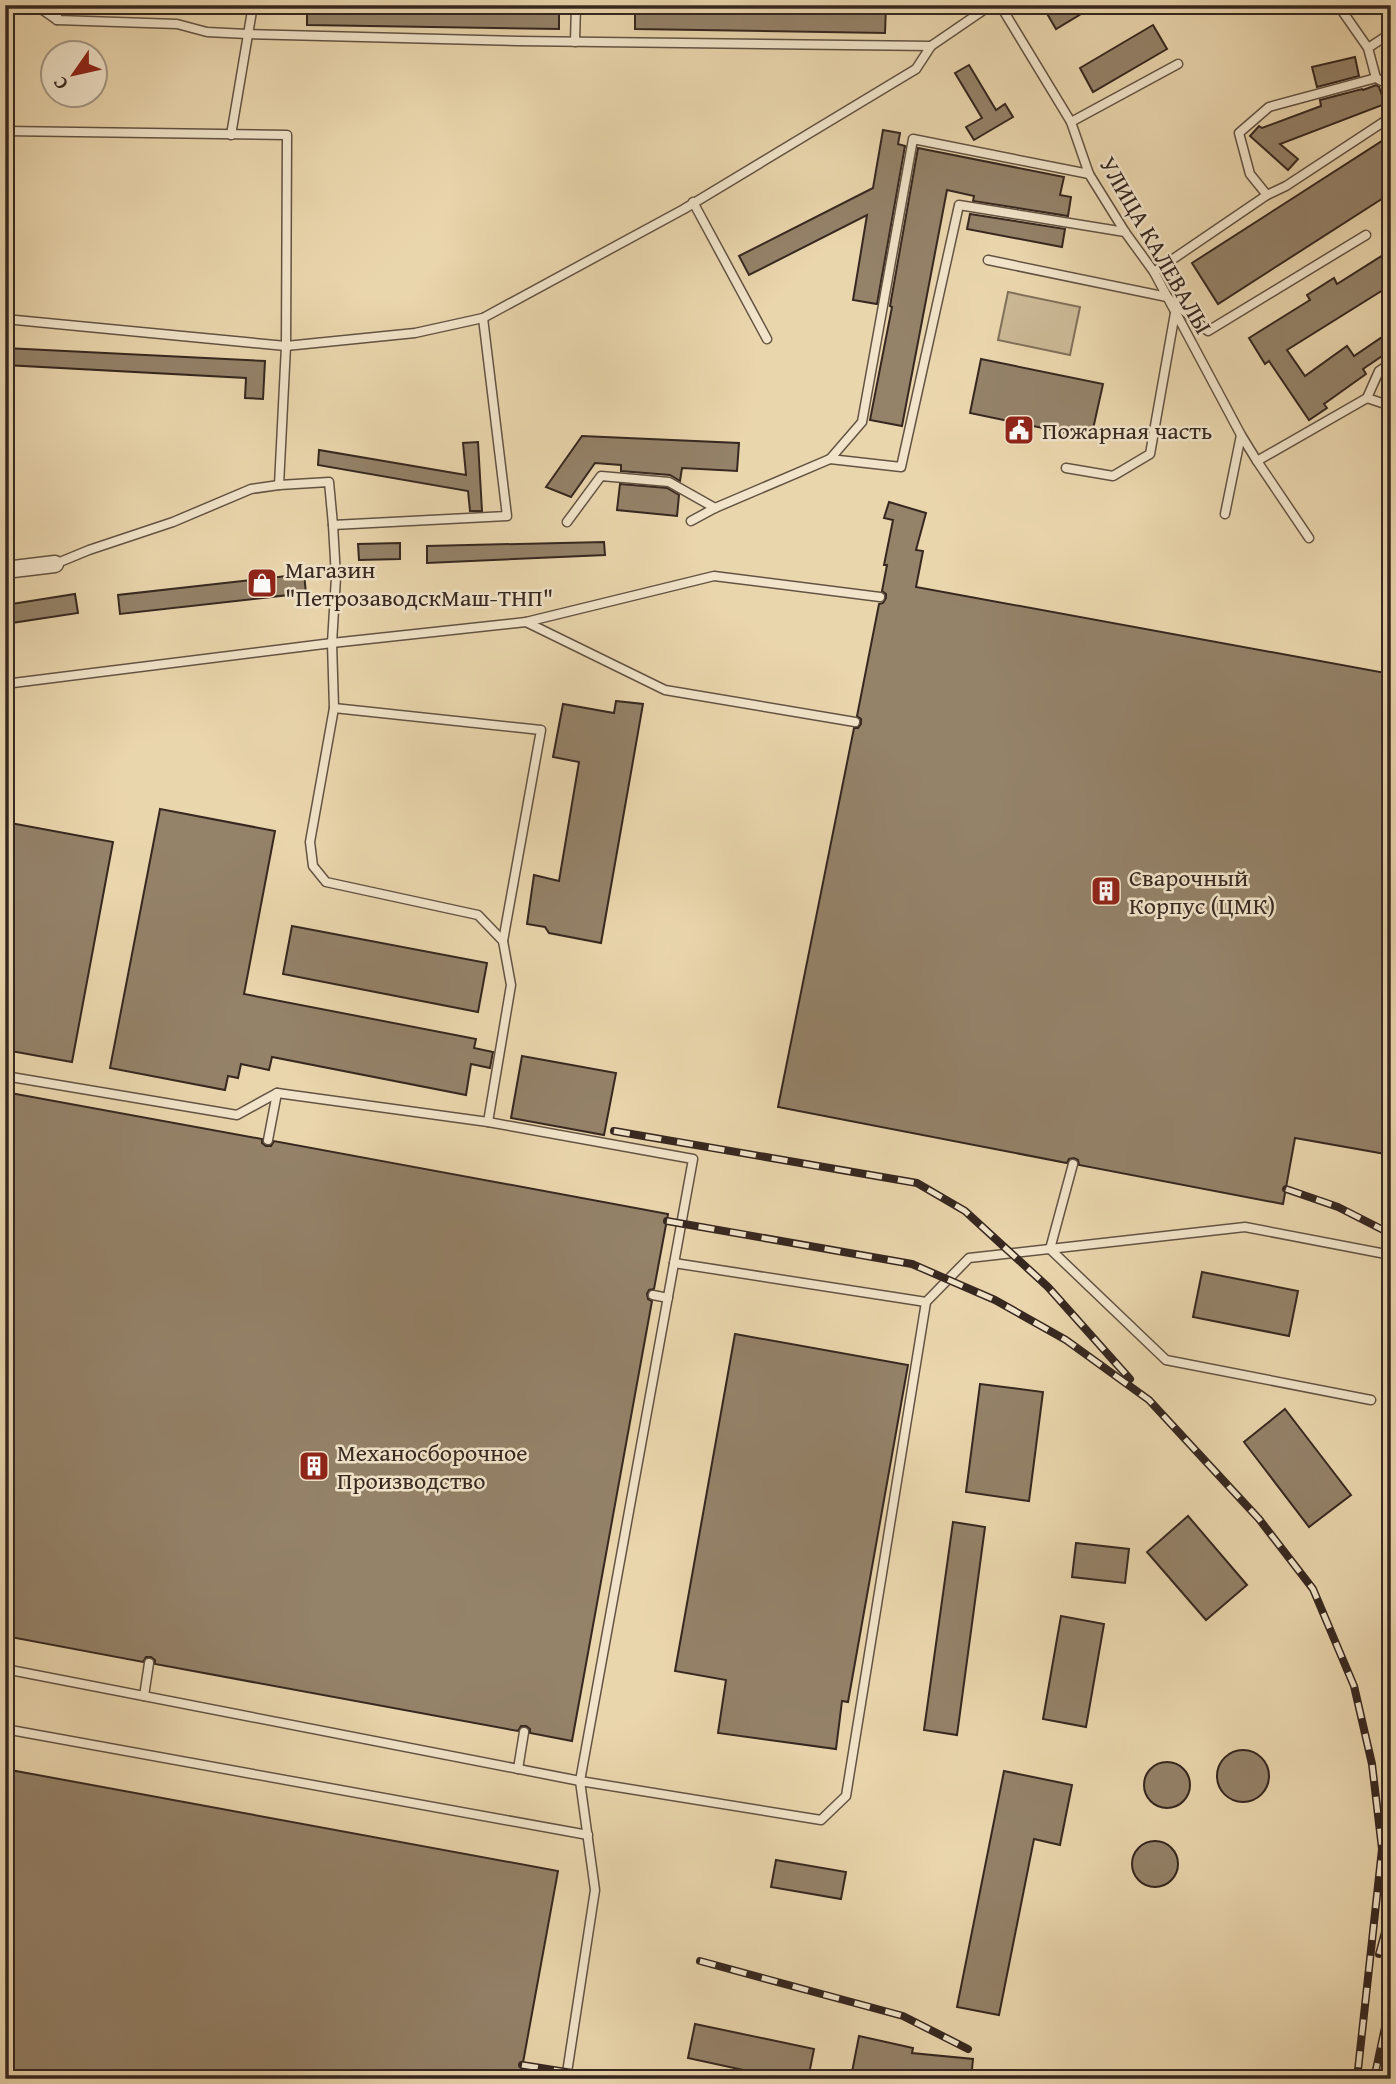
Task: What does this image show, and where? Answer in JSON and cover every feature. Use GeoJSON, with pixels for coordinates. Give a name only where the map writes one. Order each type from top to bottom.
{"type":"FeatureCollection","features":[{"type":"Feature","properties":{"kind":"street"},"geometry":{"type":"LineString","coordinates":[[5,570],[55,564]]}},
{"type":"Feature","properties":{"kind":"lane"},"geometry":{"type":"LineString","coordinates":[[33,5],[57,20],[177,24],[207,32],[247,34],[575,42],[931,46]]}},
{"type":"Feature","properties":{"kind":"lane"},"geometry":{"type":"LineString","coordinates":[[57,5],[57,20]]}},
{"type":"Feature","properties":{"kind":"lane"},"geometry":{"type":"LineString","coordinates":[[231,135],[253,5]]}},
{"type":"Feature","properties":{"kind":"lane"},"geometry":{"type":"LineString","coordinates":[[575,42],[576,5]]}},
{"type":"Feature","properties":{"kind":"lane"},"geometry":{"type":"LineString","coordinates":[[5,319],[286,345],[415,333],[483,318],[693,202],[916,69],[931,46],[991,5]]}},
{"type":"Feature","properties":{"kind":"lane","name":"УЛИЦА КАЛЕВАЛЫ"},"geometry":{"type":"LineString","coordinates":[[1000,5],[1071,122],[1089,174],[1154,272],[1256,461],[1309,538]]}},
{"type":"Feature","properties":{"kind":"lane"},"geometry":{"type":"LineString","coordinates":[[1338,5],[1368,48],[1376,78]]}},
{"type":"Feature","properties":{"kind":"lane"},"geometry":{"type":"LineString","coordinates":[[1368,48],[1391,33]]}},
{"type":"Feature","properties":{"kind":"lane"},"geometry":{"type":"LineString","coordinates":[[1071,122],[1178,64]]}},
{"type":"Feature","properties":{"kind":"lane"},"geometry":{"type":"LineString","coordinates":[[1267,195],[1250,174],[1240,133],[1269,107],[1376,78],[1391,86]]}},
{"type":"Feature","properties":{"kind":"lane"},"geometry":{"type":"LineString","coordinates":[[1154,272],[1267,195],[1286,186],[1391,117]]}},
{"type":"Feature","properties":{"kind":"lane"},"geometry":{"type":"LineString","coordinates":[[5,131],[287,135],[286,345],[279,485]]}},
{"type":"Feature","properties":{"kind":"lane"},"geometry":{"type":"LineString","coordinates":[[691,521],[830,459],[862,422],[913,139],[1089,174]]}},
{"type":"Feature","properties":{"kind":"lane"},"geometry":{"type":"LineString","coordinates":[[693,202],[767,339]]}},
{"type":"Feature","properties":{"kind":"lane"},"geometry":{"type":"LineString","coordinates":[[830,459],[901,467],[959,205],[1125,232]]}},
{"type":"Feature","properties":{"kind":"lane"},"geometry":{"type":"LineString","coordinates":[[988,260],[1167,297],[1208,331],[1366,235]]}},
{"type":"Feature","properties":{"kind":"lane"},"geometry":{"type":"LineString","coordinates":[[1066,468],[1113,476],[1150,454],[1175,313]]}},
{"type":"Feature","properties":{"kind":"lane"},"geometry":{"type":"LineString","coordinates":[[333,525],[507,516],[483,318]]}},
{"type":"Feature","properties":{"kind":"lane"},"geometry":{"type":"LineString","coordinates":[[1256,461],[1367,398],[1379,371],[1391,363]]}},
{"type":"Feature","properties":{"kind":"lane"},"geometry":{"type":"LineString","coordinates":[[1367,398],[1391,406]]}},
{"type":"Feature","properties":{"kind":"lane"},"geometry":{"type":"LineString","coordinates":[[1226,514],[1241,435]]}},
{"type":"Feature","properties":{"kind":"lane"},"geometry":{"type":"LineString","coordinates":[[567,522],[601,476],[669,482],[715,508]]}},
{"type":"Feature","properties":{"kind":"lane"},"geometry":{"type":"LineString","coordinates":[[55,564],[173,522],[251,489],[329,482],[336,577],[332,643],[334,708],[310,842],[313,866],[326,882],[478,915],[502,941]]}},
{"type":"Feature","properties":{"kind":"lane"},"geometry":{"type":"LineString","coordinates":[[5,684],[526,622],[714,576],[880,597]]}},
{"type":"Feature","properties":{"kind":"lane"},"geometry":{"type":"LineString","coordinates":[[526,622],[666,690],[855,722]]}},
{"type":"Feature","properties":{"kind":"lane"},"geometry":{"type":"LineString","coordinates":[[334,708],[541,730],[502,941],[511,985],[488,1122]]}},
{"type":"Feature","properties":{"kind":"lane"},"geometry":{"type":"LineString","coordinates":[[5,1076],[237,1115],[277,1093],[488,1122],[693,1159],[580,1781],[595,1889],[566,2079]]}},
{"type":"Feature","properties":{"kind":"lane"},"geometry":{"type":"LineString","coordinates":[[268,1140],[277,1093]]}},
{"type":"Feature","properties":{"kind":"lane"},"geometry":{"type":"LineString","coordinates":[[1050,1249],[1073,1164]]}},
{"type":"Feature","properties":{"kind":"lane"},"geometry":{"type":"LineString","coordinates":[[5,1669],[580,1781],[821,1820],[846,1796],[926,1302],[969,1258],[1245,1227],[1391,1255]]}},
{"type":"Feature","properties":{"kind":"lane"},"geometry":{"type":"LineString","coordinates":[[1050,1249],[1166,1360],[1371,1400]]}},
{"type":"Feature","properties":{"kind":"lane"},"geometry":{"type":"LineString","coordinates":[[674,1263],[926,1302]]}},
{"type":"Feature","properties":{"kind":"lane"},"geometry":{"type":"LineString","coordinates":[[653,1296],[668,1298]]}},
{"type":"Feature","properties":{"kind":"lane"},"geometry":{"type":"LineString","coordinates":[[144,1696],[149,1663]]}},
{"type":"Feature","properties":{"kind":"lane"},"geometry":{"type":"LineString","coordinates":[[5,1729],[588,1835]]}},
{"type":"Feature","properties":{"kind":"lane"},"geometry":{"type":"LineString","coordinates":[[518,1769],[524,1732]]}},
{"type":"Feature","properties":{"kind":"shaded area"},"geometry":{"type":"Polygon","coordinates":[[[1008,292],[1080,307],[1070,355],[998,340],[1008,292]]]}},
{"type":"Feature","properties":{"kind":"building"},"geometry":{"type":"Polygon","coordinates":[[[307,5],[559,5],[559,29],[307,25],[307,5]]]}},
{"type":"Feature","properties":{"kind":"building"},"geometry":{"type":"Polygon","coordinates":[[[635,5],[886,5],[885,33],[635,29],[635,5]]]}},
{"type":"Feature","properties":{"kind":"building"},"geometry":{"type":"Polygon","coordinates":[[[1042,5],[1096,5],[1056,29],[1042,5]]]}},
{"type":"Feature","properties":{"kind":"building"},"geometry":{"type":"Polygon","coordinates":[[[1153,25],[1167,49],[1093,92],[1080,68],[1153,25]]]}},
{"type":"Feature","properties":{"kind":"building"},"geometry":{"type":"Polygon","coordinates":[[[1355,57],[1359,76],[1317,87],[1312,67],[1355,57]]]}},
{"type":"Feature","properties":{"kind":"building"},"geometry":{"type":"Polygon","coordinates":[[[969,65],[996,110],[1005,104],[1013,117],[974,140],[966,127],[982,118],[955,73],[969,65]]]}},
{"type":"Feature","properties":{"kind":"building"},"geometry":{"type":"Polygon","coordinates":[[[1376,85],[1385,104],[1280,144],[1298,159],[1288,170],[1250,136],[1259,126],[1262,128],[1321,106],[1320,100],[1376,85]]]}},
{"type":"Feature","properties":{"kind":"building"},"geometry":{"type":"Polygon","coordinates":[[[883,130],[900,133],[898,144],[905,146],[877,304],[853,300],[867,215],[749,275],[739,256],[873,188],[883,130]]]}},
{"type":"Feature","properties":{"kind":"building"},"geometry":{"type":"Polygon","coordinates":[[[1382,141],[1391,155],[1391,193],[1218,304],[1192,263],[1382,141]]]}},
{"type":"Feature","properties":{"kind":"building"},"geometry":{"type":"Polygon","coordinates":[[[918,148],[1064,177],[1060,195],[1071,197],[1068,216],[973,201],[974,196],[947,190],[902,426],[870,420],[918,148]]]}},
{"type":"Feature","properties":{"kind":"building"},"geometry":{"type":"Polygon","coordinates":[[[970,214],[1065,229],[1062,247],[967,229],[970,214]]]}},
{"type":"Feature","properties":{"kind":"building"},"geometry":{"type":"Polygon","coordinates":[[[1391,250],[1391,285],[1287,350],[1305,376],[1347,346],[1354,356],[1391,331],[1391,350],[1363,369],[1366,374],[1324,404],[1327,408],[1309,420],[1269,361],[1265,364],[1249,338],[1310,300],[1307,295],[1334,278],[1337,284],[1391,250]]]}},
{"type":"Feature","properties":{"kind":"building"},"geometry":{"type":"Polygon","coordinates":[[[5,348],[265,361],[263,399],[245,398],[246,378],[5,365],[5,348]]]}},
{"type":"Feature","properties":{"kind":"building"},"geometry":{"type":"Polygon","coordinates":[[[981,359],[1103,384],[1091,438],[970,413],[981,359]]]}},
{"type":"Feature","properties":{"kind":"building"},"geometry":{"type":"Polygon","coordinates":[[[582,436],[739,443],[737,471],[682,468],[680,481],[670,475],[621,471],[621,465],[595,463],[571,497],[546,487],[582,436]]]}},
{"type":"Feature","properties":{"kind":"building"},"geometry":{"type":"Polygon","coordinates":[[[478,442],[482,511],[470,511],[468,491],[318,465],[319,450],[466,475],[463,443],[478,442]]]}},
{"type":"Feature","properties":{"kind":"building"},"geometry":{"type":"Polygon","coordinates":[[[620,484],[667,488],[679,495],[677,516],[617,510],[620,484]]]}},
{"type":"Feature","properties":{"kind":"building","name":"Сварочный Корпус (ЦМК)"},"geometry":{"type":"Polygon","coordinates":[[[889,502],[926,513],[916,550],[923,551],[916,587],[1391,674],[1391,1155],[1295,1138],[1283,1204],[1079,1165],[1074,1158],[1067,1163],[778,1107],[854,728],[861,724],[861,719],[857,716],[879,604],[886,598],[882,591],[887,565],[884,565],[893,520],[884,518],[889,502]]]}},
{"type":"Feature","properties":{"kind":"building"},"geometry":{"type":"Polygon","coordinates":[[[604,542],[605,555],[427,563],[427,546],[604,542]]]}},
{"type":"Feature","properties":{"kind":"building"},"geometry":{"type":"Polygon","coordinates":[[[400,543],[400,559],[359,560],[358,544],[400,543]]]}},
{"type":"Feature","properties":{"kind":"building"},"geometry":{"type":"Polygon","coordinates":[[[304,574],[306,593],[120,614],[118,595],[304,574]]]}},
{"type":"Feature","properties":{"kind":"building"},"geometry":{"type":"Polygon","coordinates":[[[75,594],[78,613],[5,624],[5,605],[75,594]]]}},
{"type":"Feature","properties":{"kind":"building"},"geometry":{"type":"Polygon","coordinates":[[[616,701],[643,704],[601,943],[549,933],[545,927],[527,924],[534,875],[559,881],[579,762],[553,757],[563,704],[614,713],[616,701]]]}},
{"type":"Feature","properties":{"kind":"building"},"geometry":{"type":"Polygon","coordinates":[[[160,809],[275,831],[244,994],[476,1039],[474,1048],[493,1052],[490,1068],[471,1064],[466,1095],[272,1057],[269,1070],[241,1064],[238,1078],[228,1076],[225,1090],[110,1068],[160,809]]]}},
{"type":"Feature","properties":{"kind":"building"},"geometry":{"type":"Polygon","coordinates":[[[5,822],[113,842],[72,1062],[5,1050],[5,822]]]}},
{"type":"Feature","properties":{"kind":"building"},"geometry":{"type":"Polygon","coordinates":[[[292,926],[487,963],[478,1012],[283,974],[292,926]]]}},
{"type":"Feature","properties":{"kind":"building"},"geometry":{"type":"Polygon","coordinates":[[[522,1056],[616,1073],[604,1135],[511,1118],[522,1056]]]}},
{"type":"Feature","properties":{"kind":"building","name":"Механосборочное Производство"},"geometry":{"type":"Polygon","coordinates":[[[5,1092],[262,1139],[266,1146],[271,1146],[274,1141],[668,1214],[654,1289],[647,1294],[652,1301],[572,1741],[530,1733],[526,1726],[521,1726],[518,1731],[155,1664],[151,1657],[146,1657],[143,1662],[5,1636],[5,1092]]]}},
{"type":"Feature","properties":{"kind":"building"},"geometry":{"type":"Polygon","coordinates":[[[1202,1272],[1298,1291],[1289,1336],[1193,1317],[1202,1272]]]}},
{"type":"Feature","properties":{"kind":"building"},"geometry":{"type":"Polygon","coordinates":[[[735,1334],[908,1365],[848,1702],[842,1701],[836,1749],[718,1733],[726,1680],[675,1671],[735,1334]]]}},
{"type":"Feature","properties":{"kind":"building"},"geometry":{"type":"Polygon","coordinates":[[[980,1384],[1043,1392],[1029,1501],[966,1492],[980,1384]]]}},
{"type":"Feature","properties":{"kind":"building"},"geometry":{"type":"Polygon","coordinates":[[[1285,1409],[1351,1495],[1309,1527],[1244,1442],[1285,1409]]]}},
{"type":"Feature","properties":{"kind":"building"},"geometry":{"type":"Polygon","coordinates":[[[1188,1516],[1247,1585],[1206,1620],[1147,1552],[1188,1516]]]}},
{"type":"Feature","properties":{"kind":"building"},"geometry":{"type":"Polygon","coordinates":[[[953,1522],[985,1527],[957,1735],[924,1730],[953,1522]]]}},
{"type":"Feature","properties":{"kind":"building"},"geometry":{"type":"Polygon","coordinates":[[[1076,1543],[1129,1549],[1125,1583],[1072,1577],[1076,1543]]]}},
{"type":"Feature","properties":{"kind":"building"},"geometry":{"type":"Polygon","coordinates":[[[1061,1616],[1104,1624],[1086,1727],[1043,1719],[1061,1616]]]}},
{"type":"Feature","properties":{"kind":"building"},"geometry":{"type":"Polygon","coordinates":[[[1243,1750],[1262,1757],[1269,1776],[1262,1795],[1243,1802],[1224,1795],[1217,1776],[1224,1757],[1243,1750]]]}},
{"type":"Feature","properties":{"kind":"building"},"geometry":{"type":"Polygon","coordinates":[[[1167,1762],[1183,1769],[1190,1785],[1183,1801],[1167,1808],[1151,1801],[1144,1785],[1151,1769],[1167,1762]]]}},
{"type":"Feature","properties":{"kind":"building"},"geometry":{"type":"Polygon","coordinates":[[[5,1769],[558,1871],[520,2079],[5,2079],[5,1769]]]}},
{"type":"Feature","properties":{"kind":"building"},"geometry":{"type":"Polygon","coordinates":[[[1004,1771],[1072,1785],[1060,1845],[1034,1839],[999,2015],[957,2007],[1004,1771]]]}},
{"type":"Feature","properties":{"kind":"building"},"geometry":{"type":"Polygon","coordinates":[[[1155,1841],[1171,1848],[1178,1864],[1171,1880],[1155,1887],[1139,1880],[1132,1864],[1139,1848],[1155,1841]]]}},
{"type":"Feature","properties":{"kind":"building"},"geometry":{"type":"Polygon","coordinates":[[[776,1860],[846,1872],[841,1899],[771,1887],[776,1860]]]}},
{"type":"Feature","properties":{"kind":"building"},"geometry":{"type":"Polygon","coordinates":[[[695,2024],[814,2049],[808,2079],[785,2079],[688,2058],[695,2024]]]}},
{"type":"Feature","properties":{"kind":"building"},"geometry":{"type":"Polygon","coordinates":[[[859,2036],[913,2048],[912,2053],[973,2059],[971,2079],[883,2079],[852,2072],[859,2036]]]}},
{"type":"Feature","properties":{"kind":"railway"},"geometry":{"type":"LineString","coordinates":[[614,1131],[917,1183],[965,1211],[1048,1287],[1130,1379]]}},
{"type":"Feature","properties":{"kind":"railway"},"geometry":{"type":"LineString","coordinates":[[1286,1189],[1338,1207],[1391,1234]]}},
{"type":"Feature","properties":{"kind":"railway"},"geometry":{"type":"LineString","coordinates":[[667,1221],[912,1264],[995,1300],[1066,1340],[1149,1400],[1259,1519],[1313,1589],[1354,1686],[1372,1764],[1382,1849],[1357,2079]]}},
{"type":"Feature","properties":{"kind":"railway"},"geometry":{"type":"LineString","coordinates":[[1379,1954],[1391,1910]]}},
{"type":"Feature","properties":{"kind":"railway"},"geometry":{"type":"LineString","coordinates":[[700,1961],[903,2016],[968,2049]]}},
{"type":"Feature","properties":{"kind":"railway"},"geometry":{"type":"LineString","coordinates":[[1374,2079],[1391,1999]]}},
{"type":"Feature","properties":{"kind":"railway"},"geometry":{"type":"LineString","coordinates":[[1387,2079],[1391,2060]]}},
{"type":"Feature","properties":{"kind":"railway"},"geometry":{"type":"LineString","coordinates":[[522,2065],[610,2079]]}},
{"type":"Feature","properties":{"kind":"place","name":"Пожарная часть"},"geometry":{"type":"Point","coordinates":[1019,430]}},
{"type":"Feature","properties":{"kind":"place","name":"Магазин \"ПетрозаводскМаш-ТНП\""},"geometry":{"type":"Point","coordinates":[262,583]}},
{"type":"Feature","properties":{"kind":"place","name":"Сварочный Корпус (ЦМК)"},"geometry":{"type":"Point","coordinates":[1106,891]}},
{"type":"Feature","properties":{"kind":"place","name":"Механосборочное Производство"},"geometry":{"type":"Point","coordinates":[314,1466]}}]}
